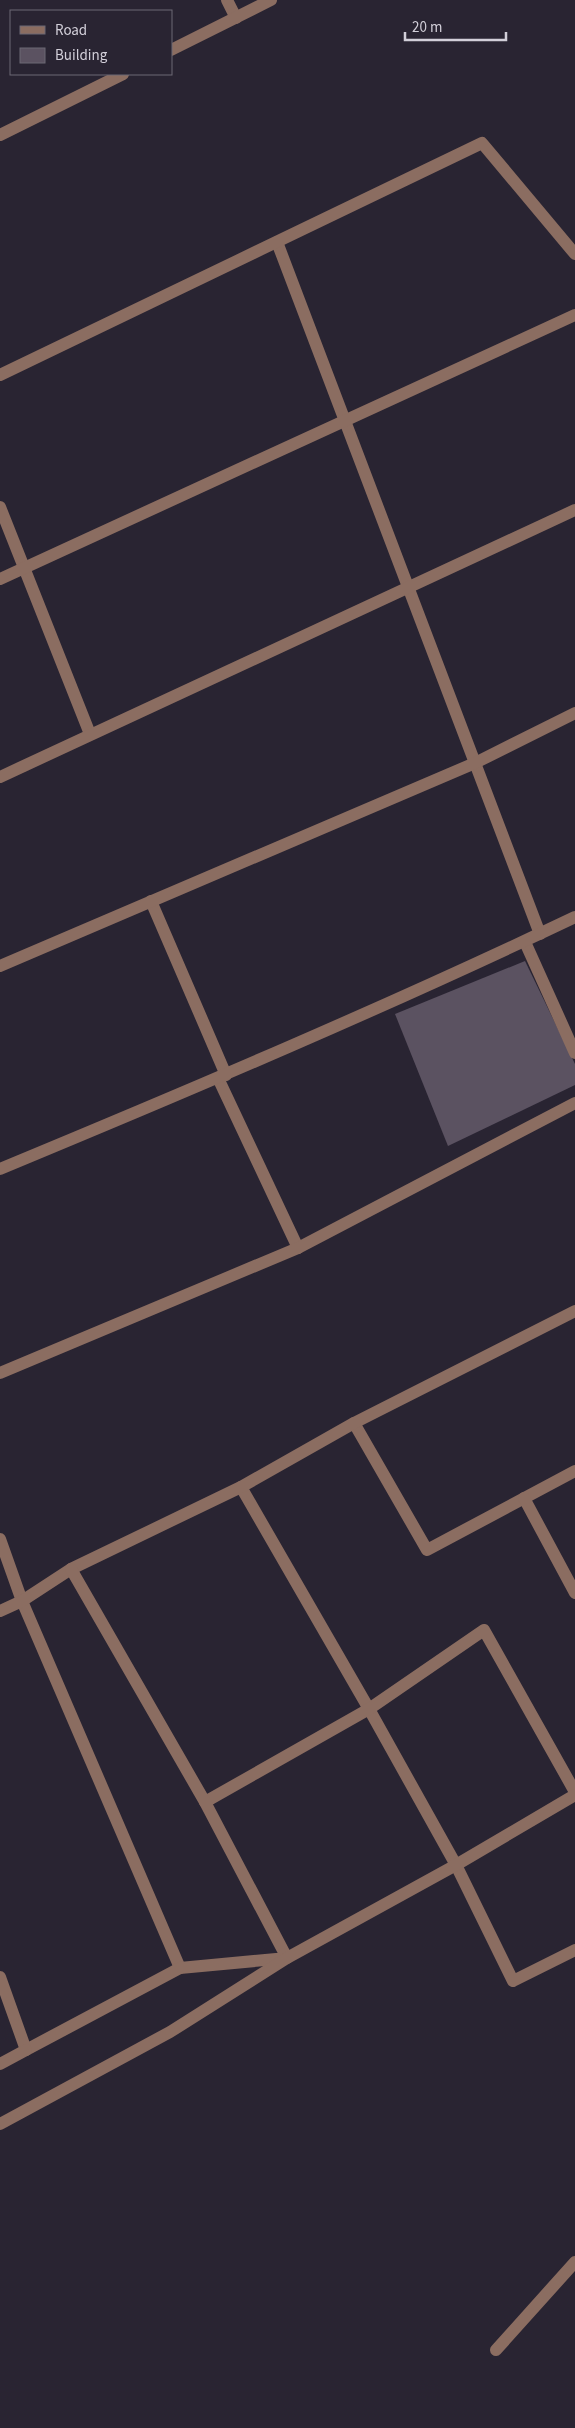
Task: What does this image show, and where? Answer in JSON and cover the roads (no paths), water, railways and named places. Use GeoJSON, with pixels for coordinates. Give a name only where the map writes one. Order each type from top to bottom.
{"type":"FeatureCollection","features":[{"type":"Feature","properties":{"kind":"street"},"geometry":{"type":"LineString","coordinates":[[227,0],[236,18]]}},
{"type":"Feature","properties":{"kind":"street"},"geometry":{"type":"LineString","coordinates":[[172,50],[272,0]]}},
{"type":"Feature","properties":{"kind":"street"},"geometry":{"type":"LineString","coordinates":[[0,135],[121,75]]}},
{"type":"Feature","properties":{"kind":"street"},"geometry":{"type":"LineString","coordinates":[[0,374],[482,143],[575,254]]}},
{"type":"Feature","properties":{"kind":"street"},"geometry":{"type":"LineString","coordinates":[[277,242],[540,934]]}},
{"type":"Feature","properties":{"kind":"street"},"geometry":{"type":"LineString","coordinates":[[0,578],[25,569],[575,315]]}},
{"type":"Feature","properties":{"kind":"street"},"geometry":{"type":"LineString","coordinates":[[0,507],[90,734]]}},
{"type":"Feature","properties":{"kind":"street"},"geometry":{"type":"LineString","coordinates":[[0,777],[575,510]]}},
{"type":"Feature","properties":{"kind":"street"},"geometry":{"type":"LineString","coordinates":[[0,966],[475,763],[575,713]]}},
{"type":"Feature","properties":{"kind":"street"},"geometry":{"type":"LineString","coordinates":[[151,901],[222,1076],[298,1248]]}},
{"type":"Feature","properties":{"kind":"street"},"geometry":{"type":"LineString","coordinates":[[0,1169],[222,1076],[524,942],[575,917]]}},
{"type":"Feature","properties":{"kind":"street"},"geometry":{"type":"LineString","coordinates":[[524,942],[575,1053]]}},
{"type":"Feature","properties":{"kind":"street"},"geometry":{"type":"LineString","coordinates":[[0,1373],[298,1248],[575,1104]]}},
{"type":"Feature","properties":{"kind":"street"},"geometry":{"type":"LineString","coordinates":[[0,1611],[22,1600],[71,1569],[240,1487],[354,1423],[575,1311]]}},
{"type":"Feature","properties":{"kind":"street"},"geometry":{"type":"LineString","coordinates":[[354,1423],[427,1550],[575,1471]]}},
{"type":"Feature","properties":{"kind":"street"},"geometry":{"type":"LineString","coordinates":[[240,1487],[369,1709],[456,1864],[513,1981],[575,1950]]}},
{"type":"Feature","properties":{"kind":"street"},"geometry":{"type":"LineString","coordinates":[[524,1498],[575,1593]]}},
{"type":"Feature","properties":{"kind":"street"},"geometry":{"type":"LineString","coordinates":[[0,1539],[22,1600],[180,1968]]}},
{"type":"Feature","properties":{"kind":"street"},"geometry":{"type":"LineString","coordinates":[[71,1569],[205,1802],[287,1958]]}},
{"type":"Feature","properties":{"kind":"street"},"geometry":{"type":"LineString","coordinates":[[0,2124],[170,2032],[287,1958],[456,1864],[575,1793],[484,1630],[369,1709],[205,1802]]}},
{"type":"Feature","properties":{"kind":"street"},"geometry":{"type":"LineString","coordinates":[[0,2064],[180,1968],[287,1958]]}},
{"type":"Feature","properties":{"kind":"street"},"geometry":{"type":"LineString","coordinates":[[0,1977],[26,2050]]}},
{"type":"Feature","properties":{"kind":"street"},"geometry":{"type":"LineString","coordinates":[[496,2350],[575,2262]]}}]}
